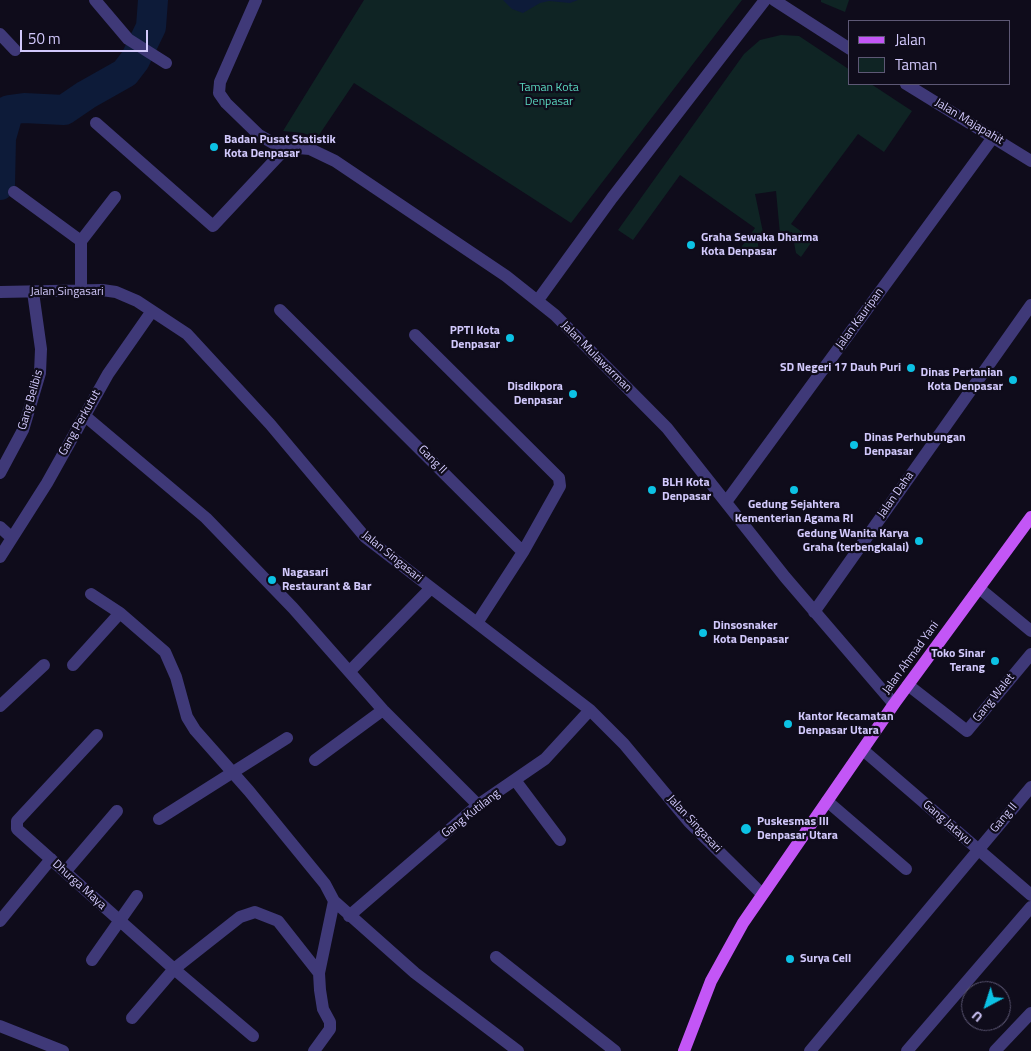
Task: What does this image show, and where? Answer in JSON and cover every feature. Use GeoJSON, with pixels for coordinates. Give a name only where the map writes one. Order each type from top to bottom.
{"type":"FeatureCollection","features":[{"type":"Feature","properties":{"kind":"main road","name":"Jalan Ahmad Yani"},"geometry":{"type":"LineString","coordinates":[[684,1051],[711,981],[762,894],[864,750],[894,704],[1031,517]]}},
{"type":"Feature","properties":{"kind":"street"},"geometry":{"type":"LineString","coordinates":[[95,0],[128,39],[166,63]]}},
{"type":"Feature","properties":{"kind":"street","name":"Jalan Mulawarman"},"geometry":{"type":"LineString","coordinates":[[256,0],[220,82],[219,93],[226,103],[259,134],[273,143],[287,147],[310,149],[327,157],[506,276],[538,300],[666,428],[814,612],[894,704]]}},
{"type":"Feature","properties":{"kind":"street"},"geometry":{"type":"LineString","coordinates":[[538,300],[612,198],[765,0]]}},
{"type":"Feature","properties":{"kind":"street"},"geometry":{"type":"LineString","coordinates":[[774,0],[848,48]]}},
{"type":"Feature","properties":{"kind":"street"},"geometry":{"type":"LineString","coordinates":[[0,34],[15,50]]}},
{"type":"Feature","properties":{"kind":"street","name":"Jalan Majapahit"},"geometry":{"type":"LineString","coordinates":[[908,85],[994,136],[1031,161]]}},
{"type":"Feature","properties":{"kind":"street"},"geometry":{"type":"LineString","coordinates":[[96,123],[213,226],[287,147]]}},
{"type":"Feature","properties":{"kind":"street","name":"Jalan Kauripan"},"geometry":{"type":"LineString","coordinates":[[726,502],[994,136]]}},
{"type":"Feature","properties":{"kind":"street"},"geometry":{"type":"LineString","coordinates":[[14,192],[81,241]]}},
{"type":"Feature","properties":{"kind":"street"},"geometry":{"type":"LineString","coordinates":[[81,290],[81,241],[115,197]]}},
{"type":"Feature","properties":{"kind":"street","name":"Jalan Singasari"},"geometry":{"type":"LineString","coordinates":[[0,292],[102,290],[127,295],[180,329],[202,350],[270,424],[366,537],[590,710],[624,744],[689,822],[762,894]]}},
{"type":"Feature","properties":{"kind":"street","name":"Gang Belibis"},"geometry":{"type":"LineString","coordinates":[[0,473],[23,430],[40,372],[41,349],[33,292]]}},
{"type":"Feature","properties":{"kind":"street","name":"Jalan Daha"},"geometry":{"type":"LineString","coordinates":[[814,612],[1031,305]]}},
{"type":"Feature","properties":{"kind":"street","name":"Gang II"},"geometry":{"type":"LineString","coordinates":[[280,310],[523,552]]}},
{"type":"Feature","properties":{"kind":"street","name":"Gang Perkutut"},"geometry":{"type":"LineString","coordinates":[[0,557],[47,483],[108,374],[152,311]]}},
{"type":"Feature","properties":{"kind":"street"},"geometry":{"type":"LineString","coordinates":[[415,335],[559,478],[560,486],[523,552],[477,623]]}},
{"type":"Feature","properties":{"kind":"street"},"geometry":{"type":"LineString","coordinates":[[85,416],[206,518],[294,608],[383,710],[478,806]]}},
{"type":"Feature","properties":{"kind":"street"},"geometry":{"type":"LineString","coordinates":[[0,527],[12,538]]}},
{"type":"Feature","properties":{"kind":"street"},"geometry":{"type":"LineString","coordinates":[[350,671],[431,588]]}},
{"type":"Feature","properties":{"kind":"street"},"geometry":{"type":"LineString","coordinates":[[979,588],[1031,631]]}},
{"type":"Feature","properties":{"kind":"street"},"geometry":{"type":"LineString","coordinates":[[92,594],[120,614],[165,652],[176,677],[187,716],[195,730],[233,772],[325,884],[334,901],[414,973],[518,1051]]}},
{"type":"Feature","properties":{"kind":"street"},"geometry":{"type":"LineString","coordinates":[[73,665],[120,614]]}},
{"type":"Feature","properties":{"kind":"street","name":"Gang Walet"},"geometry":{"type":"LineString","coordinates":[[908,685],[968,731],[1031,654]]}},
{"type":"Feature","properties":{"kind":"street"},"geometry":{"type":"LineString","coordinates":[[0,706],[44,666]]}},
{"type":"Feature","properties":{"kind":"street"},"geometry":{"type":"LineString","coordinates":[[315,760],[383,710]]}},
{"type":"Feature","properties":{"kind":"street","name":"Gang Kutilang"},"geometry":{"type":"LineString","coordinates":[[349,916],[478,806],[545,759],[590,710]]}},
{"type":"Feature","properties":{"kind":"street","name":"Dhurga Maya"},"geometry":{"type":"LineString","coordinates":[[97,735],[15,823],[16,829],[174,969],[253,1036]]}},
{"type":"Feature","properties":{"kind":"street"},"geometry":{"type":"LineString","coordinates":[[159,819],[287,738]]}},
{"type":"Feature","properties":{"kind":"street","name":"Gang Jatayu"},"geometry":{"type":"LineString","coordinates":[[864,750],[1031,895]]}},
{"type":"Feature","properties":{"kind":"street"},"geometry":{"type":"LineString","coordinates":[[515,780],[560,840]]}},
{"type":"Feature","properties":{"kind":"street","name":"Gang II"},"geometry":{"type":"LineString","coordinates":[[810,1051],[1031,787]]}},
{"type":"Feature","properties":{"kind":"street"},"geometry":{"type":"LineString","coordinates":[[827,801],[906,869]]}},
{"type":"Feature","properties":{"kind":"street"},"geometry":{"type":"LineString","coordinates":[[65,872],[117,811]]}},
{"type":"Feature","properties":{"kind":"street"},"geometry":{"type":"LineString","coordinates":[[0,921],[50,859]]}},
{"type":"Feature","properties":{"kind":"street"},"geometry":{"type":"LineString","coordinates":[[92,960],[138,896]]}},
{"type":"Feature","properties":{"kind":"street"},"geometry":{"type":"LineString","coordinates":[[314,1051],[330,1029],[330,1022],[323,1008],[319,973],[334,901]]}},
{"type":"Feature","properties":{"kind":"street"},"geometry":{"type":"LineString","coordinates":[[907,1051],[1031,907]]}},
{"type":"Feature","properties":{"kind":"street"},"geometry":{"type":"LineString","coordinates":[[132,1018],[174,969],[240,917],[256,912],[278,921],[319,973]]}},
{"type":"Feature","properties":{"kind":"street"},"geometry":{"type":"LineString","coordinates":[[496,957],[614,1051]]}},
{"type":"Feature","properties":{"kind":"street"},"geometry":{"type":"LineString","coordinates":[[995,1051],[1031,1013]]}},
{"type":"Feature","properties":{"kind":"street"},"geometry":{"type":"LineString","coordinates":[[0,1026],[63,1051]]}},
{"type":"Feature","properties":{"kind":"green space","name":"Taman Kota Denpasar"},"geometry":{"type":"Polygon","coordinates":[[[364,0],[742,0],[571,223],[354,83],[317,138],[303,133],[283,131],[364,0]]]}},
{"type":"Feature","properties":{"kind":"green space"},"geometry":{"type":"Polygon","coordinates":[[[821,0],[849,0],[845,12],[821,2],[821,0]]]}},
{"type":"Feature","properties":{"kind":"green space"},"geometry":{"type":"Polygon","coordinates":[[[781,35],[799,36],[848,69],[848,85],[873,85],[912,111],[884,152],[858,134],[791,224],[813,240],[801,257],[796,253],[792,232],[780,234],[776,191],[755,194],[764,237],[757,238],[759,251],[746,253],[740,249],[755,228],[680,175],[633,240],[618,230],[744,54],[760,40],[781,35]]]}},
{"type":"Feature","properties":{"kind":"water"},"geometry":{"type":"Polygon","coordinates":[[[503,0],[578,0],[570,3],[549,1],[540,3],[523,13],[512,9],[503,0]]]}},
{"type":"Feature","properties":{"kind":"waterway"},"geometry":{"type":"LineString","coordinates":[[0,185],[1,138],[9,110],[24,108],[64,110],[125,73],[135,60],[151,27],[153,0]]}},
{"type":"Feature","properties":{"kind":"place","name":"Badan Pusat Statistik Kota Denpasar"},"geometry":{"type":"Point","coordinates":[214,147]}},
{"type":"Feature","properties":{"kind":"place","name":"Graha Sewaka Dharma Kota Denpasar"},"geometry":{"type":"Point","coordinates":[691,245]}},
{"type":"Feature","properties":{"kind":"place","name":"PPTI Kota Denpasar"},"geometry":{"type":"Point","coordinates":[510,338]}},
{"type":"Feature","properties":{"kind":"place","name":"SD Negeri 17 Dauh Puri"},"geometry":{"type":"Point","coordinates":[911,368]}},
{"type":"Feature","properties":{"kind":"place","name":"Dinas Pertanian Kota Denpasar"},"geometry":{"type":"Point","coordinates":[1013,380]}},
{"type":"Feature","properties":{"kind":"place","name":"Disdikpora Denpasar"},"geometry":{"type":"Point","coordinates":[573,394]}},
{"type":"Feature","properties":{"kind":"place","name":"Dinas Perhubungan Denpasar"},"geometry":{"type":"Point","coordinates":[854,445]}},
{"type":"Feature","properties":{"kind":"place","name":"BLH Kota Denpasar"},"geometry":{"type":"Point","coordinates":[652,490]}},
{"type":"Feature","properties":{"kind":"place","name":"Gedung Sejahtera Kementerian Agama RI"},"geometry":{"type":"Point","coordinates":[794,490]}},
{"type":"Feature","properties":{"kind":"place","name":"Gedung Wanita Karya Graha (terbengkalai)"},"geometry":{"type":"Point","coordinates":[919,541]}},
{"type":"Feature","properties":{"kind":"place","name":"Nagasari Restaurant & Bar"},"geometry":{"type":"Point","coordinates":[272,580]}},
{"type":"Feature","properties":{"kind":"place","name":"Dinsosnaker Kota Denpasar"},"geometry":{"type":"Point","coordinates":[703,633]}},
{"type":"Feature","properties":{"kind":"place","name":"Toko Sinar Terang"},"geometry":{"type":"Point","coordinates":[995,661]}},
{"type":"Feature","properties":{"kind":"place","name":"Kantor Kecamatan Denpasar Utara"},"geometry":{"type":"Point","coordinates":[788,724]}},
{"type":"Feature","properties":{"kind":"place","name":"Puskesmas III Denpasar Utara"},"geometry":{"type":"Point","coordinates":[746,829]}},
{"type":"Feature","properties":{"kind":"place","name":"Surya Cell"},"geometry":{"type":"Point","coordinates":[790,959]}}]}
